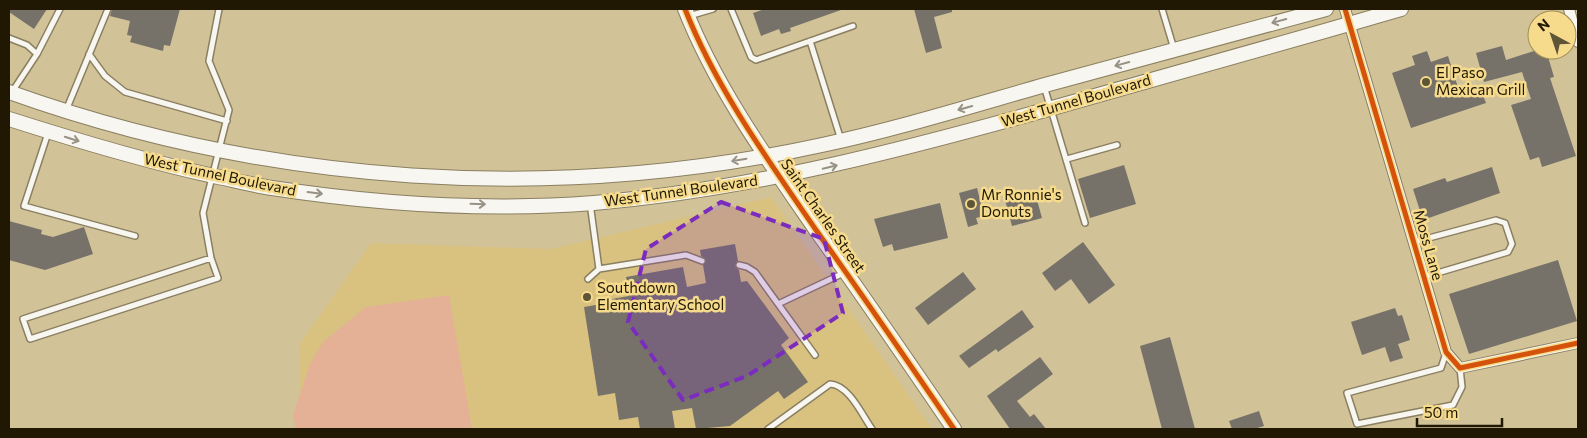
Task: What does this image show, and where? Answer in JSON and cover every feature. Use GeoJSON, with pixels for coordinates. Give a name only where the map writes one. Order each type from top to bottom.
{"type":"FeatureCollection","features":[{"type":"Feature","properties":{"kind":"main road","name":"West Tunnel Boulevard"},"geometry":{"type":"LineString","coordinates":[[10,92],[144,134],[219,151],[329,169],[402,176],[496,179],[587,177],[653,172],[842,141],[1326,9]]}},
{"type":"Feature","properties":{"kind":"main road","name":"West Tunnel Boulevard"},"geometry":{"type":"LineString","coordinates":[[9,119],[166,166],[269,188],[349,197],[507,205],[590,203],[780,177],[913,147],[1402,9]]}},
{"type":"Feature","properties":{"kind":"main road","name":"Saint Charles Street"},"geometry":{"type":"LineString","coordinates":[[687,12],[734,105],[765,155],[954,429]]}},
{"type":"Feature","properties":{"kind":"street","name":"Moss Lane"},"geometry":{"type":"LineString","coordinates":[[1345,9],[1351,23],[1446,352],[1460,368]]}},
{"type":"Feature","properties":{"kind":"street"},"geometry":{"type":"LineString","coordinates":[[1569,9],[1578,42]]}},
{"type":"Feature","properties":{"kind":"street"},"geometry":{"type":"LineString","coordinates":[[1460,368],[1578,343]]}},
{"type":"Feature","properties":{"kind":"lane"},"geometry":{"type":"LineString","coordinates":[[10,92],[37,54],[60,9]]}},
{"type":"Feature","properties":{"kind":"lane"},"geometry":{"type":"LineString","coordinates":[[66,111],[108,9]]}},
{"type":"Feature","properties":{"kind":"lane"},"geometry":{"type":"LineString","coordinates":[[211,258],[23,319],[30,339],[218,278],[211,258],[203,213],[230,110],[209,60],[219,9]]}},
{"type":"Feature","properties":{"kind":"lane"},"geometry":{"type":"LineString","coordinates":[[687,12],[713,9]]}},
{"type":"Feature","properties":{"kind":"lane"},"geometry":{"type":"LineString","coordinates":[[731,9],[753,59],[853,26]]}},
{"type":"Feature","properties":{"kind":"lane"},"geometry":{"type":"LineString","coordinates":[[1162,9],[1174,50]]}},
{"type":"Feature","properties":{"kind":"lane"},"geometry":{"type":"LineString","coordinates":[[9,38],[27,45],[37,54]]}},
{"type":"Feature","properties":{"kind":"lane"},"geometry":{"type":"LineString","coordinates":[[810,41],[842,141]]}},
{"type":"Feature","properties":{"kind":"lane"},"geometry":{"type":"LineString","coordinates":[[89,54],[105,76],[125,92],[227,121]]}},
{"type":"Feature","properties":{"kind":"lane"},"geometry":{"type":"LineString","coordinates":[[1044,85],[1085,223]]}},
{"type":"Feature","properties":{"kind":"lane"},"geometry":{"type":"LineString","coordinates":[[48,132],[24,206],[135,236]]}},
{"type":"Feature","properties":{"kind":"lane"},"geometry":{"type":"LineString","coordinates":[[1067,159],[1118,146]]}},
{"type":"Feature","properties":{"kind":"lane"},"geometry":{"type":"LineString","coordinates":[[590,203],[599,269]]}},
{"type":"Feature","properties":{"kind":"lane"},"geometry":{"type":"LineString","coordinates":[[1414,242],[1496,220],[1505,223],[1512,244],[1508,252],[1424,278]]}},
{"type":"Feature","properties":{"kind":"lane"},"geometry":{"type":"LineString","coordinates":[[588,279],[599,269],[686,255],[702,261]]}},
{"type":"Feature","properties":{"kind":"lane"},"geometry":{"type":"LineString","coordinates":[[738,265],[751,269],[815,355]]}},
{"type":"Feature","properties":{"kind":"lane"},"geometry":{"type":"LineString","coordinates":[[778,304],[846,272]]}},
{"type":"Feature","properties":{"kind":"lane"},"geometry":{"type":"LineString","coordinates":[[1446,352],[1441,368],[1347,392],[1357,424],[1453,404],[1462,386],[1460,368]]}},
{"type":"Feature","properties":{"kind":"lane"},"geometry":{"type":"LineString","coordinates":[[768,429],[830,384],[844,390],[872,429]]}},
{"type":"Feature","properties":{"kind":"highlighted area"},"geometry":{"type":"Polygon","coordinates":[[[721,202],[824,239],[843,313],[747,376],[683,400],[628,322],[646,249],[721,202]]]}},
{"type":"Feature","properties":{"kind":"shaded area","name":"Southdown Elementary School"},"geometry":{"type":"Polygon","coordinates":[[[771,197],[932,429],[300,429],[299,345],[371,243],[551,249],[771,197]]]}},
{"type":"Feature","properties":{"kind":"shaded area"},"geometry":{"type":"Polygon","coordinates":[[[449,295],[472,429],[296,429],[293,415],[310,364],[323,342],[366,307],[449,295]]]}},
{"type":"Feature","properties":{"kind":"building"},"geometry":{"type":"Polygon","coordinates":[[[9,9],[47,9],[34,29],[9,12],[9,9]]]}},
{"type":"Feature","properties":{"kind":"building"},"geometry":{"type":"Polygon","coordinates":[[[112,9],[180,9],[170,46],[164,45],[163,51],[130,42],[132,36],[127,35],[130,21],[110,16],[112,9]]]}},
{"type":"Feature","properties":{"kind":"building"},"geometry":{"type":"Polygon","coordinates":[[[765,9],[841,10],[790,28],[791,31],[781,34],[779,29],[761,36],[753,13],[765,9]]]}},
{"type":"Feature","properties":{"kind":"building"},"geometry":{"type":"Polygon","coordinates":[[[914,9],[952,9],[952,12],[934,17],[942,48],[926,53],[914,9]]]}},
{"type":"Feature","properties":{"kind":"building"},"geometry":{"type":"Polygon","coordinates":[[[1502,46],[1506,60],[1527,53],[1527,60],[1549,60],[1554,77],[1550,78],[1576,156],[1542,167],[1539,157],[1530,160],[1511,105],[1531,99],[1522,72],[1484,82],[1476,53],[1502,46]]]}},
{"type":"Feature","properties":{"kind":"building","name":"El Paso Mexican Grill"},"geometry":{"type":"Polygon","coordinates":[[[1427,51],[1431,62],[1448,56],[1461,97],[1481,90],[1486,103],[1411,128],[1392,73],[1415,65],[1412,56],[1427,51]]]}},
{"type":"Feature","properties":{"kind":"building"},"geometry":{"type":"Polygon","coordinates":[[[1124,165],[1136,204],[1090,218],[1078,179],[1124,165]]]}},
{"type":"Feature","properties":{"kind":"building"},"geometry":{"type":"Polygon","coordinates":[[[1492,167],[1500,193],[1423,220],[1413,189],[1445,178],[1447,182],[1492,167]]]}},
{"type":"Feature","properties":{"kind":"building","name":"Mr Ronnie's Donuts"},"geometry":{"type":"Polygon","coordinates":[[[977,188],[984,216],[976,218],[978,224],[968,227],[959,193],[977,188]]]}},
{"type":"Feature","properties":{"kind":"building"},"geometry":{"type":"Polygon","coordinates":[[[1035,193],[1042,218],[1012,226],[1005,200],[1035,193]]]}},
{"type":"Feature","properties":{"kind":"building"},"geometry":{"type":"Polygon","coordinates":[[[940,203],[948,238],[894,251],[892,244],[883,247],[874,219],[940,203]]]}},
{"type":"Feature","properties":{"kind":"building"},"geometry":{"type":"Polygon","coordinates":[[[9,221],[42,230],[41,234],[53,237],[84,227],[93,254],[45,270],[9,260],[9,221]]]}},
{"type":"Feature","properties":{"kind":"building"},"geometry":{"type":"Polygon","coordinates":[[[1083,242],[1115,285],[1089,304],[1071,279],[1055,291],[1042,273],[1083,242]]]}},
{"type":"Feature","properties":{"kind":"building","name":"Southdown Elementary School"},"geometry":{"type":"Polygon","coordinates":[[[735,244],[738,261],[735,266],[739,270],[741,282],[747,281],[789,338],[781,345],[808,382],[784,399],[778,391],[730,426],[696,429],[692,408],[672,411],[675,429],[640,429],[638,417],[619,420],[615,393],[598,396],[584,307],[613,302],[612,299],[629,296],[626,277],[683,267],[687,287],[706,283],[703,265],[706,260],[701,256],[700,250],[735,244]]]}},
{"type":"Feature","properties":{"kind":"building"},"geometry":{"type":"Polygon","coordinates":[[[1558,260],[1577,321],[1469,354],[1449,294],[1558,260]]]}},
{"type":"Feature","properties":{"kind":"building"},"geometry":{"type":"Polygon","coordinates":[[[963,272],[976,289],[928,325],[915,308],[963,272]]]}},
{"type":"Feature","properties":{"kind":"building"},"geometry":{"type":"Polygon","coordinates":[[[1395,308],[1398,316],[1402,315],[1410,340],[1398,344],[1403,358],[1390,362],[1385,347],[1362,355],[1351,322],[1395,308]]]}},
{"type":"Feature","properties":{"kind":"building"},"geometry":{"type":"Polygon","coordinates":[[[1022,310],[1034,327],[998,352],[996,349],[969,368],[959,356],[1022,310]]]}},
{"type":"Feature","properties":{"kind":"building"},"geometry":{"type":"Polygon","coordinates":[[[1170,337],[1195,429],[1162,429],[1140,346],[1170,337]]]}},
{"type":"Feature","properties":{"kind":"building"},"geometry":{"type":"Polygon","coordinates":[[[1040,357],[1053,374],[1017,401],[1030,417],[1034,414],[1046,429],[1010,429],[987,396],[1040,357]]]}},
{"type":"Feature","properties":{"kind":"building"},"geometry":{"type":"Polygon","coordinates":[[[1259,411],[1264,426],[1254,429],[1232,429],[1229,421],[1259,411]]]}},
{"type":"Feature","properties":{"kind":"cycle path"},"geometry":{"type":"LineString","coordinates":[[685,9],[712,67],[744,123],[954,429]]}},
{"type":"Feature","properties":{"kind":"cycle path"},"geometry":{"type":"LineString","coordinates":[[1345,9],[1446,352],[1460,368],[1578,343]]}},
{"type":"Feature","properties":{"kind":"place","name":"El Paso Mexican Grill"},"geometry":{"type":"Point","coordinates":[1426,82]}},
{"type":"Feature","properties":{"kind":"place","name":"Mr Ronnie's Donuts"},"geometry":{"type":"Point","coordinates":[971,204]}},
{"type":"Feature","properties":{"kind":"place","name":"Southdown Elementary School"},"geometry":{"type":"Point","coordinates":[587,297]}}]}
